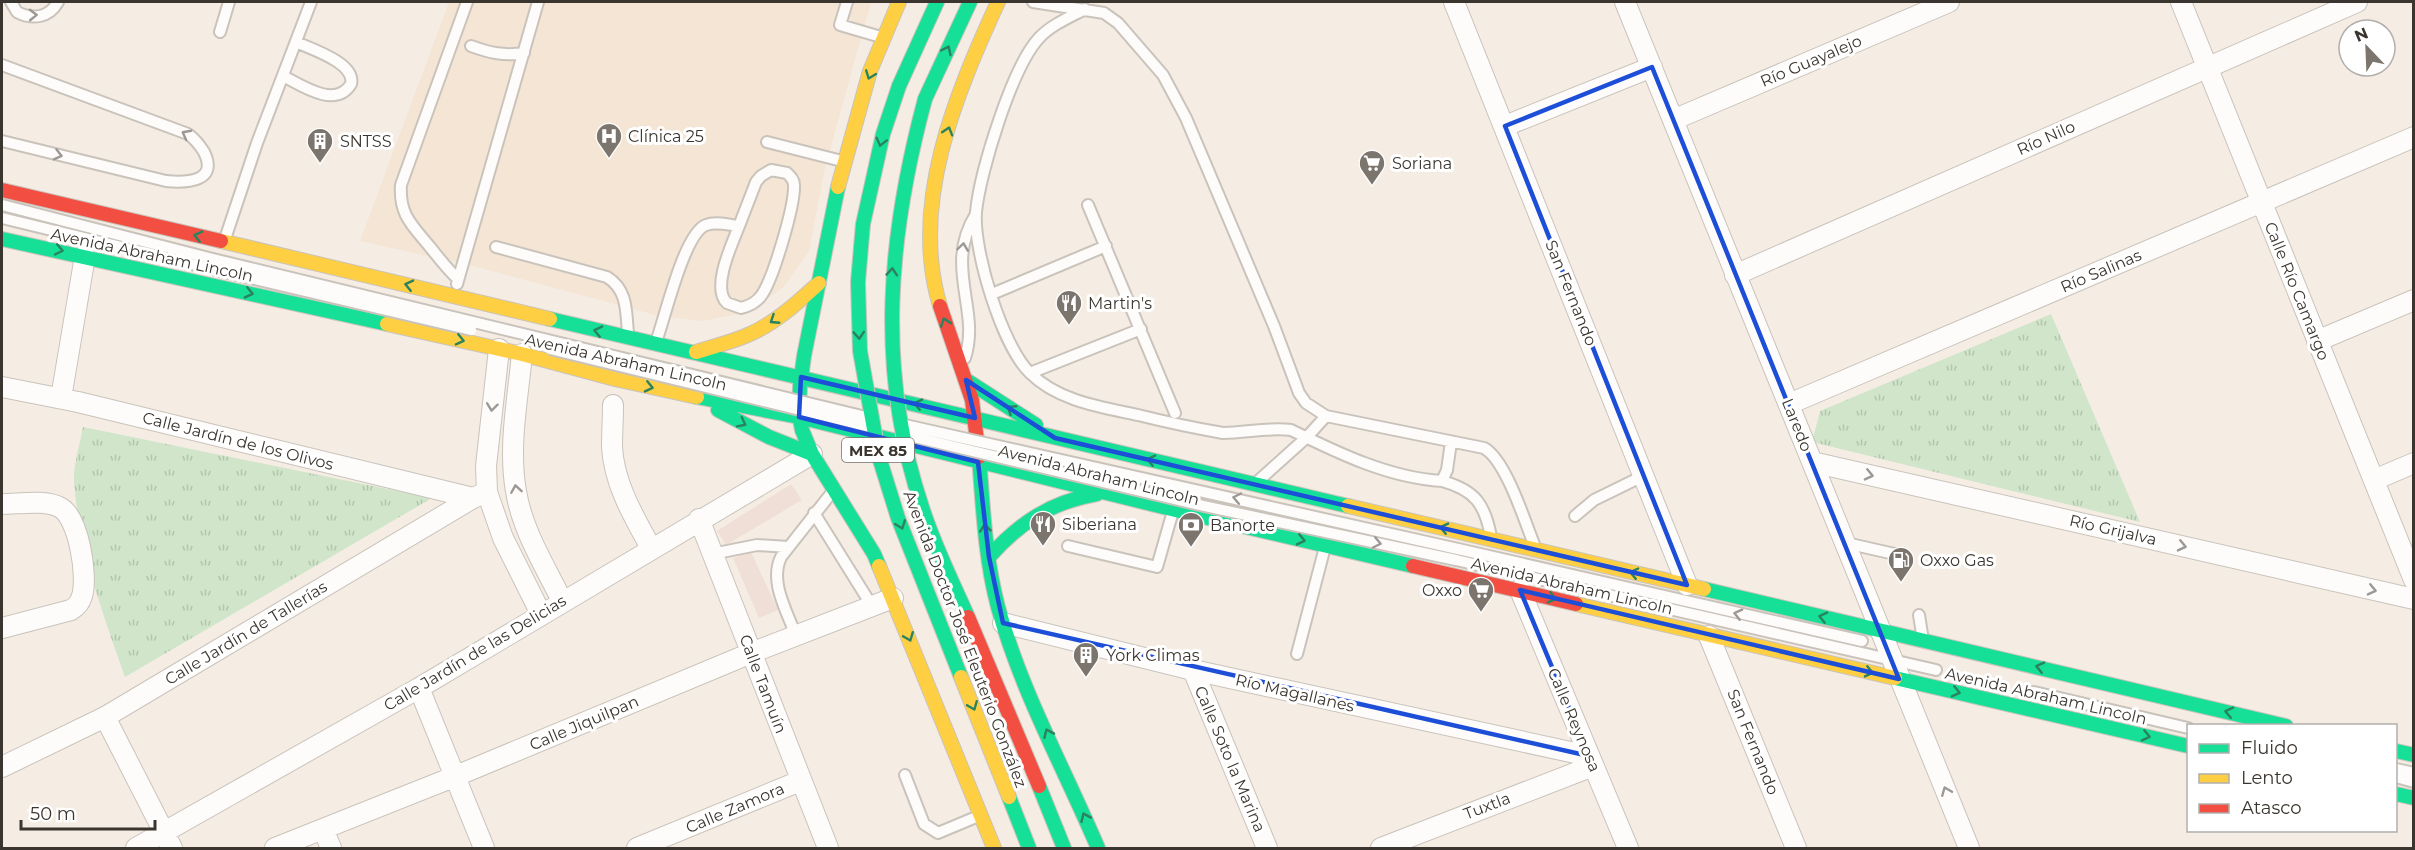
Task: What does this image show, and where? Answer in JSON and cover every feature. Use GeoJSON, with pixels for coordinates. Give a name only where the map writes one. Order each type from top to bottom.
{"type":"FeatureCollection","features":[{"type":"Feature","properties":{"kind":"main road"},"geometry":{"type":"LineString","coordinates":[[899,2],[864,91],[845,162],[801,377],[799,417],[812,454],[874,554],[894,598],[994,849]]}},
{"type":"Feature","properties":{"kind":"main road","name":"Avenida Doctor José Eleuterio González"},"geometry":{"type":"LineString","coordinates":[[937,2],[899,86],[883,134],[863,224],[858,282],[860,351],[879,457],[898,518],[1029,849]]}},
{"type":"Feature","properties":{"kind":"main road","name":"Avenida Doctor José Eleuterio González"},"geometry":{"type":"LineString","coordinates":[[970,2],[925,99],[905,170],[891,273],[892,376],[898,419],[911,479],[1064,849]]}},
{"type":"Feature","properties":{"kind":"main road"},"geometry":{"type":"LineString","coordinates":[[998,2],[957,100],[938,172],[931,220],[930,249],[933,279],[939,305],[964,373],[975,418],[988,557],[1003,623],[1037,711],[1098,849]]}},
{"type":"Feature","properties":{"kind":"main road"},"geometry":{"type":"LineString","coordinates":[[2,190],[1687,585],[1891,653],[1923,640],[2278,724]]}},
{"type":"Feature","properties":{"kind":"main road","name":"Avenida Abraham Lincoln"},"geometry":{"type":"LineString","coordinates":[[2,239],[522,354],[690,396],[799,417],[1174,510],[1709,636],[1891,653],[2187,746]]}},
{"type":"Feature","properties":{"kind":"main road"},"geometry":{"type":"LineString","coordinates":[[696,352],[750,334],[784,313],[819,283]]}},
{"type":"Feature","properties":{"kind":"main road"},"geometry":{"type":"LineString","coordinates":[[964,373],[1055,438]]}},
{"type":"Feature","properties":{"kind":"main road"},"geometry":{"type":"LineString","coordinates":[[690,396],[769,437],[812,454]]}},
{"type":"Feature","properties":{"kind":"main road"},"geometry":{"type":"LineString","coordinates":[[1174,510],[1191,492],[1191,485],[1182,467]]}},
{"type":"Feature","properties":{"kind":"main road"},"geometry":{"type":"LineString","coordinates":[[1212,519],[1212,506],[1217,490],[1236,481]]}},
{"type":"Feature","properties":{"kind":"main road"},"geometry":{"type":"LineString","coordinates":[[988,557],[1011,533],[1041,511],[1076,496],[1107,492]]}},
{"type":"Feature","properties":{"kind":"main road"},"geometry":{"type":"LineString","coordinates":[[2397,751],[2414,755]]}},
{"type":"Feature","properties":{"kind":"main road"},"geometry":{"type":"LineString","coordinates":[[2397,794],[2414,798]]}},
{"type":"Feature","properties":{"kind":"street","name":"San Fernando"},"geometry":{"type":"LineString","coordinates":[[1454,2],[1687,585]]}},
{"type":"Feature","properties":{"kind":"street","name":"Laredo"},"geometry":{"type":"LineString","coordinates":[[1625,2],[1812,462],[1973,847]]}},
{"type":"Feature","properties":{"kind":"street","name":"Río Guayalejo"},"geometry":{"type":"LineString","coordinates":[[1673,120],[1949,2]]}},
{"type":"Feature","properties":{"kind":"street","name":"Calle Río Camargo"},"geometry":{"type":"LineString","coordinates":[[2181,2],[2414,580]]}},
{"type":"Feature","properties":{"kind":"street","name":"Río Nilo"},"geometry":{"type":"LineString","coordinates":[[1735,274],[2357,2]]}},
{"type":"Feature","properties":{"kind":"street"},"geometry":{"type":"LineString","coordinates":[[1505,126],[1652,67]]}},
{"type":"Feature","properties":{"kind":"street","name":"Río Salinas"},"geometry":{"type":"LineString","coordinates":[[1789,404],[2414,137]]}},
{"type":"Feature","properties":{"kind":"street"},"geometry":{"type":"LineString","coordinates":[[61,398],[85,256]]}},
{"type":"Feature","properties":{"kind":"street"},"geometry":{"type":"LineString","coordinates":[[2318,341],[2414,300]]}},
{"type":"Feature","properties":{"kind":"street"},"geometry":{"type":"LineString","coordinates":[[499,349],[486,466],[480,495],[541,614]]}},
{"type":"Feature","properties":{"kind":"street"},"geometry":{"type":"LineString","coordinates":[[522,354],[514,443],[515,491],[528,528],[562,601]]}},
{"type":"Feature","properties":{"kind":"street","name":"Calle Jardín de los Olivos"},"geometry":{"type":"LineString","coordinates":[[2,387],[61,398],[480,495]]}},
{"type":"Feature","properties":{"kind":"street"},"geometry":{"type":"LineString","coordinates":[[613,405],[612,449],[615,467],[627,503],[651,548]]}},
{"type":"Feature","properties":{"kind":"street"},"geometry":{"type":"LineString","coordinates":[[489,439],[514,443]]}},
{"type":"Feature","properties":{"kind":"street","name":"Calle Jardín de las Delicias"},"geometry":{"type":"LineString","coordinates":[[136,849],[168,840],[562,601],[812,454]]}},
{"type":"Feature","properties":{"kind":"street","name":"Río Grijalva"},"geometry":{"type":"LineString","coordinates":[[1812,462],[2414,599]]}},
{"type":"Feature","properties":{"kind":"street"},"geometry":{"type":"LineString","coordinates":[[2374,480],[2414,463]]}},
{"type":"Feature","properties":{"kind":"street","name":"Calle Jardín de Tallerías"},"geometry":{"type":"LineString","coordinates":[[2,767],[105,717],[480,495]]}},
{"type":"Feature","properties":{"kind":"street"},"geometry":{"type":"LineString","coordinates":[[2,504],[46,504],[62,509],[74,525],[79,543],[84,588],[78,605],[64,613],[2,628]]}},
{"type":"Feature","properties":{"kind":"street","name":"Calle Tamuín"},"geometry":{"type":"LineString","coordinates":[[699,519],[828,849]]}},
{"type":"Feature","properties":{"kind":"street"},"geometry":{"type":"LineString","coordinates":[[503,538],[528,528]]}},
{"type":"Feature","properties":{"kind":"street","name":"Calle Reynosa"},"geometry":{"type":"LineString","coordinates":[[1520,590],[1628,849]]}},
{"type":"Feature","properties":{"kind":"street","name":"Calle Jiquilpan"},"geometry":{"type":"LineString","coordinates":[[275,849],[751,653],[894,598]]}},
{"type":"Feature","properties":{"kind":"street","name":"Río Magallanes"},"geometry":{"type":"LineString","coordinates":[[1003,623],[1193,670],[1591,761]]}},
{"type":"Feature","properties":{"kind":"street","name":"San Fernando"},"geometry":{"type":"LineString","coordinates":[[1709,636],[1796,849]]}},
{"type":"Feature","properties":{"kind":"street","name":"Calle Soto la Marina"},"geometry":{"type":"LineString","coordinates":[[1193,670],[1267,849]]}},
{"type":"Feature","properties":{"kind":"street"},"geometry":{"type":"LineString","coordinates":[[419,688],[484,849]]}},
{"type":"Feature","properties":{"kind":"street"},"geometry":{"type":"LineString","coordinates":[[105,717],[168,840]]}},
{"type":"Feature","properties":{"kind":"street","name":"Tuxtla"},"geometry":{"type":"LineString","coordinates":[[1381,849],[1591,761]]}},
{"type":"Feature","properties":{"kind":"street","name":"Calle Zamora"},"geometry":{"type":"LineString","coordinates":[[637,849],[800,781]]}},
{"type":"Feature","properties":{"kind":"street"},"geometry":{"type":"LineString","coordinates":[[323,829],[331,849]]}},
{"type":"Feature","properties":{"kind":"lane"},"geometry":{"type":"LineString","coordinates":[[11,2],[16,12],[31,17],[48,13],[58,2]]}},
{"type":"Feature","properties":{"kind":"lane"},"geometry":{"type":"LineString","coordinates":[[220,32],[229,2]]}},
{"type":"Feature","properties":{"kind":"lane"},"geometry":{"type":"LineString","coordinates":[[224,242],[257,143],[311,2]]}},
{"type":"Feature","properties":{"kind":"lane"},"geometry":{"type":"LineString","coordinates":[[458,279],[444,266],[413,228],[400,200],[401,185],[468,2]]}},
{"type":"Feature","properties":{"kind":"lane"},"geometry":{"type":"LineString","coordinates":[[455,296],[538,2]]}},
{"type":"Feature","properties":{"kind":"lane"},"geometry":{"type":"LineString","coordinates":[[847,2],[840,25],[884,38]]}},
{"type":"Feature","properties":{"kind":"lane"},"geometry":{"type":"LineString","coordinates":[[1033,2],[1079,6],[1104,13],[1118,23],[1171,88],[1256,282],[1299,393],[1306,403],[1326,416],[1484,448],[1496,457],[1536,550]]}},
{"type":"Feature","properties":{"kind":"lane"},"geometry":{"type":"LineString","coordinates":[[1079,6],[1040,37],[1013,83],[993,141],[976,214],[980,251],[1006,339],[1015,355],[1030,373],[1047,387],[1066,397],[1188,427],[1223,433],[1280,428],[1291,430],[1350,458],[1407,475],[1442,481],[1464,490],[1480,503],[1486,515],[1492,540]]}},
{"type":"Feature","properties":{"kind":"lane"},"geometry":{"type":"LineString","coordinates":[[283,76],[317,92],[333,96],[344,93],[351,84],[350,74],[339,63],[296,42]]}},
{"type":"Feature","properties":{"kind":"lane"},"geometry":{"type":"LineString","coordinates":[[471,46],[505,56],[524,53]]}},
{"type":"Feature","properties":{"kind":"lane"},"geometry":{"type":"LineString","coordinates":[[2,65],[188,134],[196,140],[208,163],[203,175],[189,181],[166,181],[2,141]]}},
{"type":"Feature","properties":{"kind":"lane"},"geometry":{"type":"LineString","coordinates":[[767,142],[845,162]]}},
{"type":"Feature","properties":{"kind":"lane"},"geometry":{"type":"LineString","coordinates":[[771,170],[788,173],[793,180],[794,188],[784,233],[769,279],[758,300],[741,308],[727,303],[721,293],[723,273],[739,226],[756,182],[761,176],[771,170]]}},
{"type":"Feature","properties":{"kind":"lane"},"geometry":{"type":"LineString","coordinates":[[1089,205],[1175,412]]}},
{"type":"Feature","properties":{"kind":"lane"},"geometry":{"type":"LineString","coordinates":[[2,206],[212,264]]}},
{"type":"Feature","properties":{"kind":"lane"},"geometry":{"type":"LineString","coordinates":[[964,373],[969,335],[962,254],[967,228],[976,214]]}},
{"type":"Feature","properties":{"kind":"lane"},"geometry":{"type":"LineString","coordinates":[[2,218],[212,264],[841,411],[1184,486],[1457,555],[1891,653],[1935,670]]}},
{"type":"Feature","properties":{"kind":"lane"},"geometry":{"type":"LineString","coordinates":[[656,344],[691,239],[704,225],[739,226]]}},
{"type":"Feature","properties":{"kind":"lane"},"geometry":{"type":"LineString","coordinates":[[992,294],[1106,246]]}},
{"type":"Feature","properties":{"kind":"lane"},"geometry":{"type":"LineString","coordinates":[[496,248],[607,277],[614,282],[624,296],[629,338]]}},
{"type":"Feature","properties":{"kind":"lane"},"geometry":{"type":"LineString","coordinates":[[1030,373],[1141,330]]}},
{"type":"Feature","properties":{"kind":"lane"},"geometry":{"type":"LineString","coordinates":[[1254,484],[1307,437],[1326,416]]}},
{"type":"Feature","properties":{"kind":"lane"},"geometry":{"type":"LineString","coordinates":[[1442,481],[1447,470],[1451,442]]}},
{"type":"Feature","properties":{"kind":"lane"},"geometry":{"type":"LineString","coordinates":[[1575,516],[1593,500],[1643,476]]}},
{"type":"Feature","properties":{"kind":"lane"},"geometry":{"type":"LineString","coordinates":[[796,636],[777,583],[776,568],[788,547],[833,490]]}},
{"type":"Feature","properties":{"kind":"lane"},"geometry":{"type":"LineString","coordinates":[[1068,546],[1157,567],[1174,510]]}},
{"type":"Feature","properties":{"kind":"lane"},"geometry":{"type":"LineString","coordinates":[[814,513],[872,606]]}},
{"type":"Feature","properties":{"kind":"lane"},"geometry":{"type":"LineString","coordinates":[[1846,543],[1899,555]]}},
{"type":"Feature","properties":{"kind":"lane"},"geometry":{"type":"LineString","coordinates":[[712,554],[757,545],[788,547]]}},
{"type":"Feature","properties":{"kind":"lane"},"geometry":{"type":"LineString","coordinates":[[1297,654],[1325,545]]}},
{"type":"Feature","properties":{"kind":"lane"},"geometry":{"type":"LineString","coordinates":[[1919,615],[1923,640]]}},
{"type":"Feature","properties":{"kind":"lane"},"geometry":{"type":"LineString","coordinates":[[2034,692],[2187,728]]}},
{"type":"Feature","properties":{"kind":"lane"},"geometry":{"type":"LineString","coordinates":[[2106,697],[2199,720]]}},
{"type":"Feature","properties":{"kind":"lane"},"geometry":{"type":"LineString","coordinates":[[2397,769],[2414,773]]}},
{"type":"Feature","properties":{"kind":"lane"},"geometry":{"type":"LineString","coordinates":[[905,775],[924,824],[938,833],[981,815]]}},
{"type":"Feature","properties":{"kind":"lane"},"geometry":{"type":"LineString","coordinates":[[2397,777],[2414,782]]}},
{"type":"Feature","properties":{"kind":"highlighted area"},"geometry":{"type":"Polygon","coordinates":[[[1652,67],[1899,679],[1520,590],[1589,756],[1003,623],[989,557],[978,462],[799,417],[801,377],[975,418],[966,380],[1055,438],[1687,585],[1505,126],[1652,67]]]}},
{"type":"Feature","properties":{"kind":"shaded area","name":"Clínica 25"},"geometry":{"type":"Polygon","coordinates":[[[449,2],[871,2],[825,168],[809,251],[784,287],[748,312],[703,321],[659,316],[473,266],[360,241],[449,2]]]}},
{"type":"Feature","properties":{"kind":"shaded area"},"geometry":{"type":"Polygon","coordinates":[[[791,484],[802,500],[726,545],[717,531],[791,484]]]}},
{"type":"Feature","properties":{"kind":"shaded area"},"geometry":{"type":"Polygon","coordinates":[[[751,552],[778,610],[759,618],[733,558],[751,552]]]}},
{"type":"Feature","properties":{"kind":"green space"},"geometry":{"type":"Polygon","coordinates":[[[2051,314],[2140,522],[1812,442],[1820,411],[2051,314]]]}},
{"type":"Feature","properties":{"kind":"green space"},"geometry":{"type":"Polygon","coordinates":[[[83,427],[432,498],[125,677],[93,581],[81,532],[74,475],[83,427]]]}},
{"type":"Feature","properties":{"kind":"traffic: fast"},"geometry":{"type":"LineString","coordinates":[[899,86],[937,2]]}},
{"type":"Feature","properties":{"kind":"traffic: fast"},"geometry":{"type":"LineString","coordinates":[[925,99],[970,2]]}},
{"type":"Feature","properties":{"kind":"traffic: fast"},"geometry":{"type":"LineString","coordinates":[[899,86],[883,134],[863,224],[858,282],[860,351],[879,457],[898,518],[961,677]]}},
{"type":"Feature","properties":{"kind":"traffic: fast"},"geometry":{"type":"LineString","coordinates":[[925,99],[902,202],[892,303],[893,354],[898,405],[907,456],[927,521],[968,617]]}},
{"type":"Feature","properties":{"kind":"traffic: fast"},"geometry":{"type":"LineString","coordinates":[[838,187],[804,356],[799,415],[802,430],[812,454],[874,554],[879,566]]}},
{"type":"Feature","properties":{"kind":"traffic: fast"},"geometry":{"type":"LineString","coordinates":[[2,239],[387,324]]}},
{"type":"Feature","properties":{"kind":"traffic: fast"},"geometry":{"type":"LineString","coordinates":[[550,319],[1348,506]]}},
{"type":"Feature","properties":{"kind":"traffic: fast"},"geometry":{"type":"LineString","coordinates":[[966,380],[1036,425]]}},
{"type":"Feature","properties":{"kind":"traffic: fast"},"geometry":{"type":"LineString","coordinates":[[697,397],[799,417],[1413,566]]}},
{"type":"Feature","properties":{"kind":"traffic: fast"},"geometry":{"type":"LineString","coordinates":[[718,410],[769,437],[812,454]]}},
{"type":"Feature","properties":{"kind":"traffic: fast"},"geometry":{"type":"LineString","coordinates":[[979,457],[987,551],[998,607],[1031,699],[1098,848]]}},
{"type":"Feature","properties":{"kind":"traffic: fast"},"geometry":{"type":"LineString","coordinates":[[989,557],[1012,534],[1037,516],[1065,502],[1097,494]]}},
{"type":"Feature","properties":{"kind":"traffic: fast"},"geometry":{"type":"LineString","coordinates":[[1704,589],[2278,724]]}},
{"type":"Feature","properties":{"kind":"traffic: fast"},"geometry":{"type":"LineString","coordinates":[[1895,678],[2187,746]]}},
{"type":"Feature","properties":{"kind":"traffic: fast"},"geometry":{"type":"LineString","coordinates":[[2397,751],[2414,755]]}},
{"type":"Feature","properties":{"kind":"traffic: fast"},"geometry":{"type":"LineString","coordinates":[[1039,786],[1064,848]]}},
{"type":"Feature","properties":{"kind":"traffic: fast"},"geometry":{"type":"LineString","coordinates":[[2397,794],[2414,798]]}},
{"type":"Feature","properties":{"kind":"traffic: fast"},"geometry":{"type":"LineString","coordinates":[[1009,797],[1029,848]]}},
{"type":"Feature","properties":{"kind":"traffic: slow"},"geometry":{"type":"LineString","coordinates":[[838,187],[870,71],[899,2]]}},
{"type":"Feature","properties":{"kind":"traffic: slow"},"geometry":{"type":"LineString","coordinates":[[940,306],[932,267],[930,228],[934,189],[953,112],[998,2]]}},
{"type":"Feature","properties":{"kind":"traffic: slow"},"geometry":{"type":"LineString","coordinates":[[221,241],[550,319]]}},
{"type":"Feature","properties":{"kind":"traffic: slow"},"geometry":{"type":"LineString","coordinates":[[696,352],[737,339],[769,324],[819,283]]}},
{"type":"Feature","properties":{"kind":"traffic: slow"},"geometry":{"type":"LineString","coordinates":[[387,324],[697,397]]}},
{"type":"Feature","properties":{"kind":"traffic: slow"},"geometry":{"type":"LineString","coordinates":[[1348,506],[1704,589]]}},
{"type":"Feature","properties":{"kind":"traffic: slow"},"geometry":{"type":"LineString","coordinates":[[879,566],[994,848]]}},
{"type":"Feature","properties":{"kind":"traffic: slow"},"geometry":{"type":"LineString","coordinates":[[1576,604],[1895,678]]}},
{"type":"Feature","properties":{"kind":"traffic: slow"},"geometry":{"type":"LineString","coordinates":[[961,677],[1009,797]]}},
{"type":"Feature","properties":{"kind":"traffic: jam"},"geometry":{"type":"LineString","coordinates":[[2,190],[221,241]]}},
{"type":"Feature","properties":{"kind":"traffic: jam"},"geometry":{"type":"LineString","coordinates":[[940,306],[972,400],[979,457]]}},
{"type":"Feature","properties":{"kind":"traffic: jam"},"geometry":{"type":"LineString","coordinates":[[1413,566],[1576,604]]}},
{"type":"Feature","properties":{"kind":"traffic: jam"},"geometry":{"type":"LineString","coordinates":[[968,617],[1039,786]]}},
{"type":"Feature","properties":{"kind":"place","name":"Clínica 25"},"geometry":{"type":"Point","coordinates":[609,159]}},
{"type":"Feature","properties":{"kind":"place","name":"SNTSS"},"geometry":{"type":"Point","coordinates":[320,164]}},
{"type":"Feature","properties":{"kind":"place","name":"Soriana"},"geometry":{"type":"Point","coordinates":[1372,186]}},
{"type":"Feature","properties":{"kind":"place","name":"Martin's"},"geometry":{"type":"Point","coordinates":[1069,326]}},
{"type":"Feature","properties":{"kind":"place","name":"Siberiana"},"geometry":{"type":"Point","coordinates":[1043,547]}},
{"type":"Feature","properties":{"kind":"place","name":"Banorte"},"geometry":{"type":"Point","coordinates":[1191,548]}},
{"type":"Feature","properties":{"kind":"place","name":"Oxxo Gas"},"geometry":{"type":"Point","coordinates":[1901,583]}},
{"type":"Feature","properties":{"kind":"place","name":"Oxxo"},"geometry":{"type":"Point","coordinates":[1481,613]}},
{"type":"Feature","properties":{"kind":"place","name":"York Climas"},"geometry":{"type":"Point","coordinates":[1086,678]}}]}
